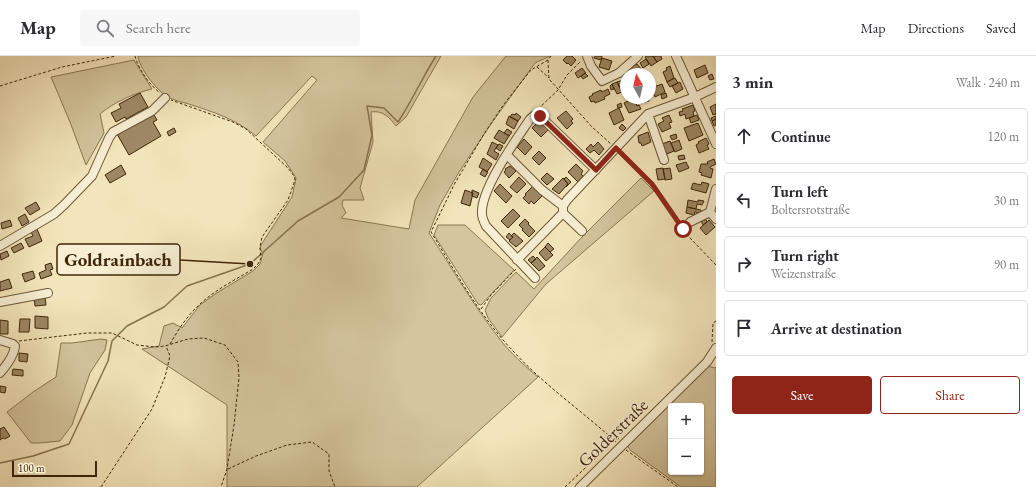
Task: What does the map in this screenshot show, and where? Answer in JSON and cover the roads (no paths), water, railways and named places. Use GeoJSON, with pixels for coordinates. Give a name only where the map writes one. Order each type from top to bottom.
{"type":"FeatureCollection","features":[{"type":"Feature","properties":{"kind":"street"},"geometry":{"type":"LineString","coordinates":[[587,56],[591,66],[602,81],[619,73],[638,56]]}},
{"type":"Feature","properties":{"kind":"street"},"geometry":{"type":"LineString","coordinates":[[676,56],[716,144]]}},
{"type":"Feature","properties":{"kind":"street"},"geometry":{"type":"LineString","coordinates":[[519,262],[563,209],[567,200],[648,114],[695,97],[716,86]]}},
{"type":"Feature","properties":{"kind":"street"},"geometry":{"type":"LineString","coordinates":[[0,246],[59,210],[92,176],[113,132],[152,111],[165,98]]}},
{"type":"Feature","properties":{"kind":"street"},"geometry":{"type":"LineString","coordinates":[[648,114],[664,160]]}},
{"type":"Feature","properties":{"kind":"street"},"geometry":{"type":"LineString","coordinates":[[535,278],[486,226],[482,216],[482,207],[488,189],[530,118],[535,115],[540,116],[596,170]]}},
{"type":"Feature","properties":{"kind":"street"},"geometry":{"type":"LineString","coordinates":[[507,156],[563,209],[582,231]]}},
{"type":"Feature","properties":{"kind":"street"},"geometry":{"type":"LineString","coordinates":[[690,222],[710,212],[716,189]]}},
{"type":"Feature","properties":{"kind":"street"},"geometry":{"type":"LineString","coordinates":[[710,212],[716,219]]}},
{"type":"Feature","properties":{"kind":"street"},"geometry":{"type":"LineString","coordinates":[[0,302],[48,293]]}},
{"type":"Feature","properties":{"kind":"street"},"geometry":{"type":"LineString","coordinates":[[0,340],[15,346],[6,367],[0,373]]}},
{"type":"Feature","properties":{"kind":"street","name":"Golderstraße"},"geometry":{"type":"LineString","coordinates":[[580,487],[707,362],[714,346]]}},
{"type":"Feature","properties":{"kind":"waterway"},"geometry":{"type":"LineString","coordinates":[[0,463],[33,456],[69,444],[108,361],[112,341],[127,326],[164,307],[187,286],[250,264],[298,221],[339,197],[364,170],[372,135],[367,106],[384,108],[398,122],[436,56]]}},
{"type":"Feature","properties":{"kind":"place","name":"Goldrainbach"},"geometry":{"type":"Point","coordinates":[250,264]}}]}
